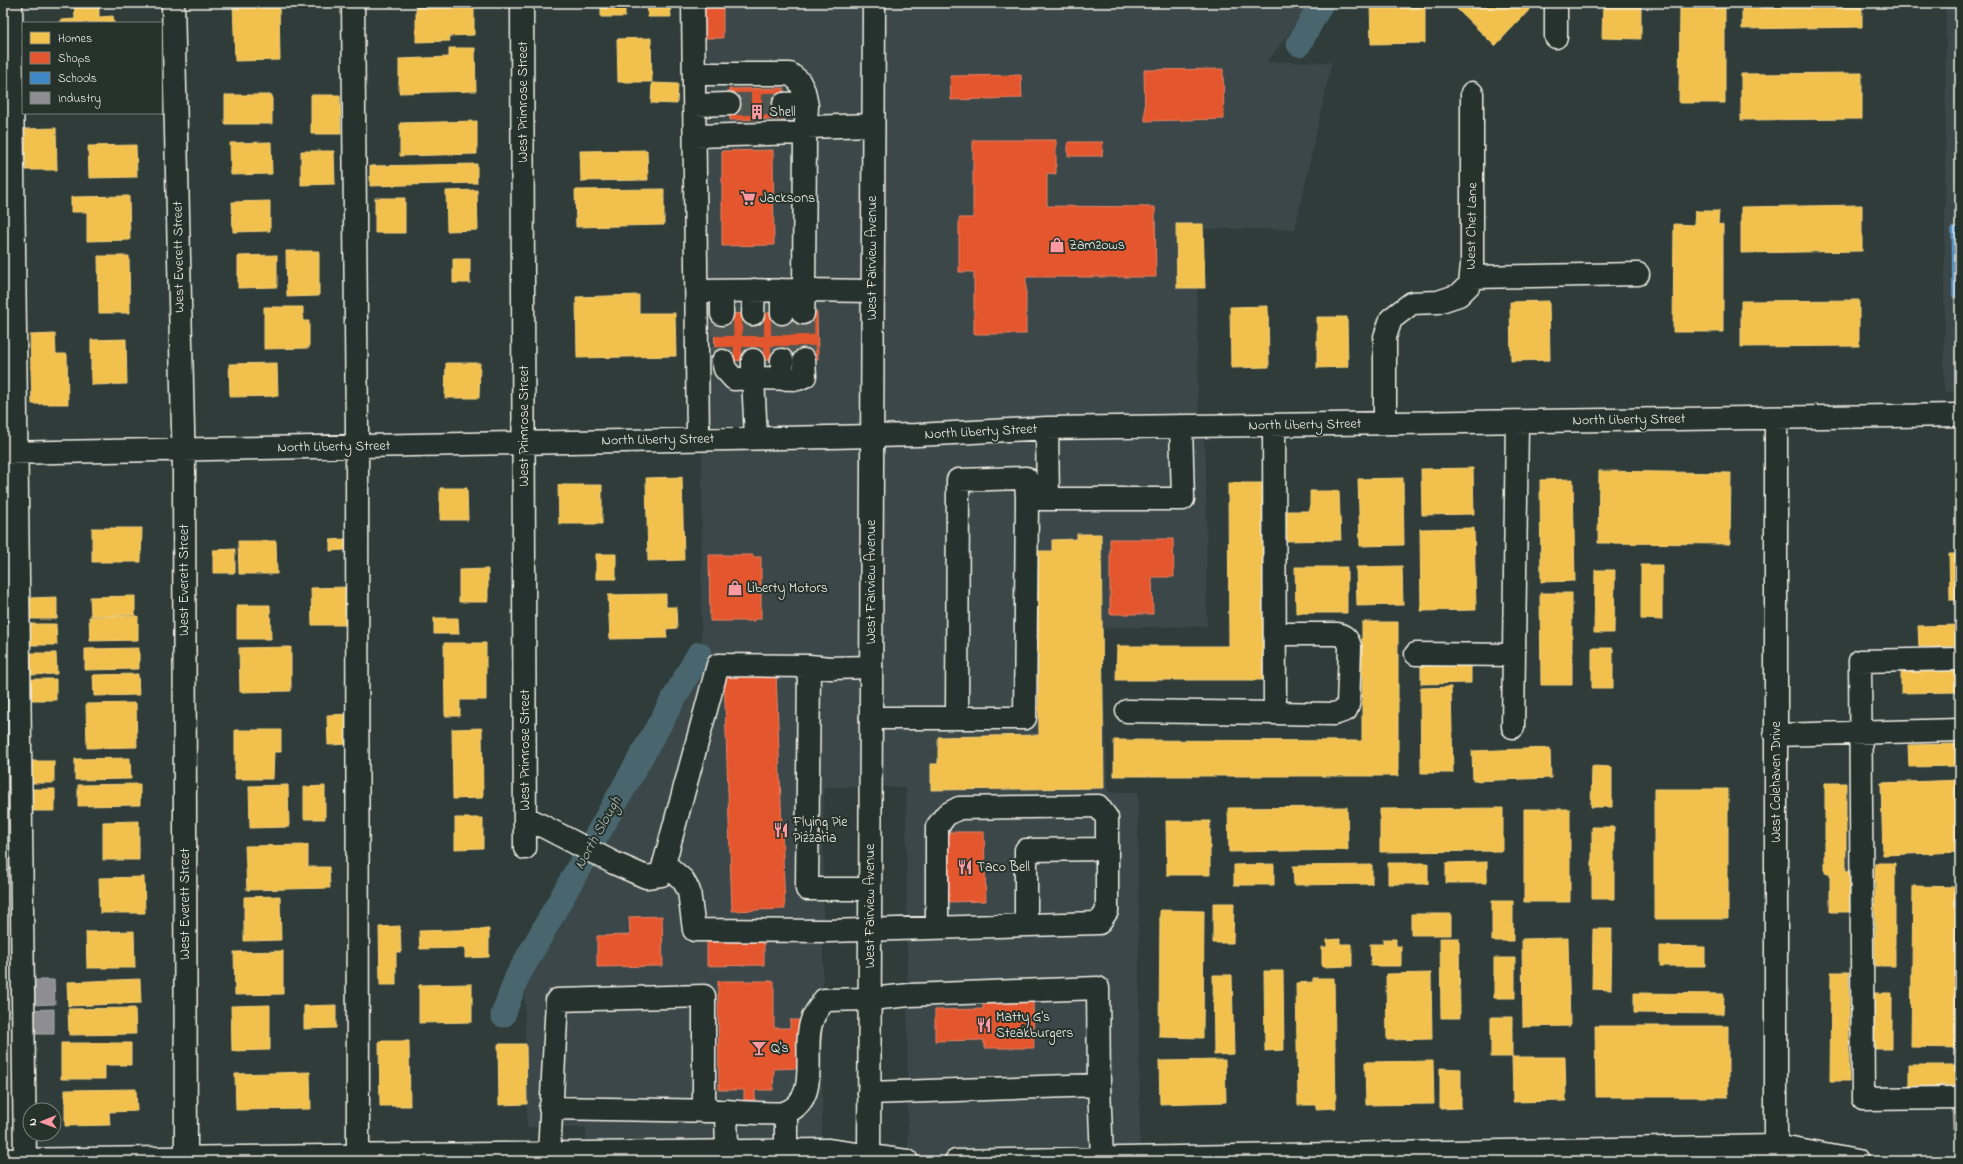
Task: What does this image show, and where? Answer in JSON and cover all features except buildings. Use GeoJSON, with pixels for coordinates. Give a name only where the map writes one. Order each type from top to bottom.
{"type":"FeatureCollection","features":[{"type":"Feature","properties":{"kind":"street"},"geometry":{"type":"LineString","coordinates":[[10,3],[10,453],[25,1160]]}},
{"type":"Feature","properties":{"kind":"street","name":"West Everett Street"},"geometry":{"type":"LineString","coordinates":[[173,3],[183,450],[186,1158]]}},
{"type":"Feature","properties":{"kind":"street"},"geometry":{"type":"LineString","coordinates":[[354,3],[357,447],[358,1156]]}},
{"type":"Feature","properties":{"kind":"street","name":"West Primrose Street"},"geometry":{"type":"LineString","coordinates":[[522,3],[525,848]]}},
{"type":"Feature","properties":{"kind":"street"},"geometry":{"type":"LineString","coordinates":[[693,3],[698,439]]}},
{"type":"Feature","properties":{"kind":"street","name":"West Fairview Avenue"},"geometry":{"type":"LineString","coordinates":[[869,1158],[874,3]]}},
{"type":"Feature","properties":{"kind":"street"},"geometry":{"type":"LineString","coordinates":[[1556,3],[1556,37]]}},
{"type":"Feature","properties":{"kind":"street"},"geometry":{"type":"LineString","coordinates":[[694,74],[790,74],[799,81],[804,91],[806,103],[803,313]]}},
{"type":"Feature","properties":{"kind":"street","name":"West Chet Lane"},"geometry":{"type":"LineString","coordinates":[[1385,423],[1385,337],[1391,319],[1412,303],[1438,302],[1459,295],[1470,284],[1472,93]]}},
{"type":"Feature","properties":{"kind":"street"},"geometry":{"type":"LineString","coordinates":[[784,104],[806,103]]}},
{"type":"Feature","properties":{"kind":"street"},"geometry":{"type":"LineString","coordinates":[[694,105],[729,104]]}},
{"type":"Feature","properties":{"kind":"street"},"geometry":{"type":"LineString","coordinates":[[695,136],[873,125]]}},
{"type":"Feature","properties":{"kind":"street"},"geometry":{"type":"LineString","coordinates":[[1471,276],[1638,274]]}},
{"type":"Feature","properties":{"kind":"street"},"geometry":{"type":"LineString","coordinates":[[753,314],[754,290]]}},
{"type":"Feature","properties":{"kind":"street"},"geometry":{"type":"LineString","coordinates":[[782,290],[782,313]]}},
{"type":"Feature","properties":{"kind":"street"},"geometry":{"type":"LineString","coordinates":[[697,291],[872,291]]}},
{"type":"Feature","properties":{"kind":"street"},"geometry":{"type":"LineString","coordinates":[[722,291],[722,314]]}},
{"type":"Feature","properties":{"kind":"street"},"geometry":{"type":"LineString","coordinates":[[723,361],[725,369],[734,379],[753,369],[782,369],[798,379],[805,376],[804,360]]}},
{"type":"Feature","properties":{"kind":"street"},"geometry":{"type":"LineString","coordinates":[[753,369],[756,438]]}},
{"type":"Feature","properties":{"kind":"street","name":"North Liberty Street"},"geometry":{"type":"LineString","coordinates":[[10,453],[872,436],[1047,428],[1960,415]]}},
{"type":"Feature","properties":{"kind":"street","name":"West Colehaven Drive"},"geometry":{"type":"LineString","coordinates":[[1776,418],[1776,1146]]}},
{"type":"Feature","properties":{"kind":"street"},"geometry":{"type":"LineString","coordinates":[[1514,727],[1516,422]]}},
{"type":"Feature","properties":{"kind":"street"},"geometry":{"type":"LineString","coordinates":[[1274,425],[1275,713]]}},
{"type":"Feature","properties":{"kind":"street"},"geometry":{"type":"LineString","coordinates":[[1027,499],[1183,499],[1181,426]]}},
{"type":"Feature","properties":{"kind":"street"},"geometry":{"type":"LineString","coordinates":[[1047,428],[1048,499]]}},
{"type":"Feature","properties":{"kind":"street"},"geometry":{"type":"LineString","coordinates":[[871,718],[957,718],[1025,718],[1026,478],[958,480],[957,718]]}},
{"type":"Feature","properties":{"kind":"street"},"geometry":{"type":"LineString","coordinates":[[1127,710],[1334,714],[1346,710],[1348,705],[1350,647],[1348,640],[1337,634],[1275,634]]}},
{"type":"Feature","properties":{"kind":"street"},"geometry":{"type":"LineString","coordinates":[[1416,654],[1514,655]]}},
{"type":"Feature","properties":{"kind":"street"},"geometry":{"type":"LineString","coordinates":[[1960,659],[1860,661],[1863,1099],[1960,1098]]}},
{"type":"Feature","properties":{"kind":"street"},"geometry":{"type":"LineString","coordinates":[[525,817],[614,863],[646,877],[661,875],[718,665],[871,668]]}},
{"type":"Feature","properties":{"kind":"street"},"geometry":{"type":"LineString","coordinates":[[809,666],[807,889],[869,889]]}},
{"type":"Feature","properties":{"kind":"street"},"geometry":{"type":"LineString","coordinates":[[1776,735],[1960,730]]}},
{"type":"Feature","properties":{"kind":"street"},"geometry":{"type":"LineString","coordinates":[[664,863],[683,880],[689,891],[694,930],[829,931],[1099,923],[1107,911],[1107,818],[1098,806],[959,808],[946,815],[937,827],[937,927]]}},
{"type":"Feature","properties":{"kind":"street"},"geometry":{"type":"LineString","coordinates":[[1026,925],[1026,850],[1107,849]]}},
{"type":"Feature","properties":{"kind":"street"},"geometry":{"type":"LineString","coordinates":[[550,1108],[786,1112],[800,1102],[808,1083],[809,1036],[812,1019],[824,1000],[870,999],[910,995],[1098,988],[1099,1084],[1115,1159]]}},
{"type":"Feature","properties":{"kind":"street"},"geometry":{"type":"LineString","coordinates":[[549,1154],[550,1108],[557,1000],[704,996],[704,1111]]}},
{"type":"Feature","properties":{"kind":"street"},"geometry":{"type":"LineString","coordinates":[[869,1093],[1099,1084]]}},
{"type":"Feature","properties":{"kind":"street"},"geometry":{"type":"LineString","coordinates":[[726,1111],[727,1151]]}},
{"type":"Feature","properties":{"kind":"street"},"geometry":{"type":"LineString","coordinates":[[786,1112],[786,1151]]}},
{"type":"Feature","properties":{"kind":"street"},"geometry":{"type":"LineString","coordinates":[[956,1161],[1605,1155],[1776,1146],[1857,1161]]}},
{"type":"Feature","properties":{"kind":"street"},"geometry":{"type":"LineString","coordinates":[[3,1160],[549,1154],[698,1156],[727,1151],[828,1150],[869,1158],[907,1161]]}},
{"type":"Feature","properties":{"kind":"shaded area"},"geometry":{"type":"Polygon","coordinates":[[[704,3],[1312,3],[1267,62],[1332,62],[1295,229],[1197,229],[1198,399],[1206,455],[1207,626],[1102,628],[1108,792],[1138,792],[1140,1161],[908,1161],[906,787],[824,787],[822,1161],[586,1161],[586,1128],[527,1127],[524,973],[701,654],[704,3]]]}},
{"type":"Feature","properties":{"kind":"shaded area"},"geometry":{"type":"Polygon","coordinates":[[[1946,3],[1960,3],[1960,392],[1944,392],[1946,3]]]}},
{"type":"Feature","properties":{"kind":"waterway","name":"North Slough"},"geometry":{"type":"LineString","coordinates":[[1299,44],[1321,3]]}},
{"type":"Feature","properties":{"kind":"waterway","name":"North Slough"},"geometry":{"type":"LineString","coordinates":[[503,1015],[517,977],[699,654]]}},
{"type":"Feature","properties":{"kind":"tunnel"},"geometry":{"type":"LineString","coordinates":[[729,104],[784,104]]}},
{"type":"Feature","properties":{"kind":"tunnel"},"geometry":{"type":"LineString","coordinates":[[782,313],[782,360]]}},
{"type":"Feature","properties":{"kind":"tunnel"},"geometry":{"type":"LineString","coordinates":[[803,313],[804,360]]}},
{"type":"Feature","properties":{"kind":"tunnel"},"geometry":{"type":"LineString","coordinates":[[722,314],[723,361]]}},
{"type":"Feature","properties":{"kind":"tunnel"},"geometry":{"type":"LineString","coordinates":[[753,314],[753,360]]}},
{"type":"Feature","properties":{"kind":"place","name":"Shell"},"geometry":{"type":"Point","coordinates":[757,112]}},
{"type":"Feature","properties":{"kind":"place","name":"Jacksons"},"geometry":{"type":"Point","coordinates":[748,198]}},
{"type":"Feature","properties":{"kind":"place","name":"Zamzows"},"geometry":{"type":"Point","coordinates":[1057,245]}},
{"type":"Feature","properties":{"kind":"place","name":"Liberty Motors"},"geometry":{"type":"Point","coordinates":[735,588]}},
{"type":"Feature","properties":{"kind":"place","name":"Flying Pie Pizzaria"},"geometry":{"type":"Point","coordinates":[781,830]}},
{"type":"Feature","properties":{"kind":"place","name":"Taco Bell"},"geometry":{"type":"Point","coordinates":[965,867]}},
{"type":"Feature","properties":{"kind":"place","name":"Matty G's Steakburgers"},"geometry":{"type":"Point","coordinates":[984,1025]}},
{"type":"Feature","properties":{"kind":"place","name":"Q's"},"geometry":{"type":"Point","coordinates":[759,1048]}}]}
